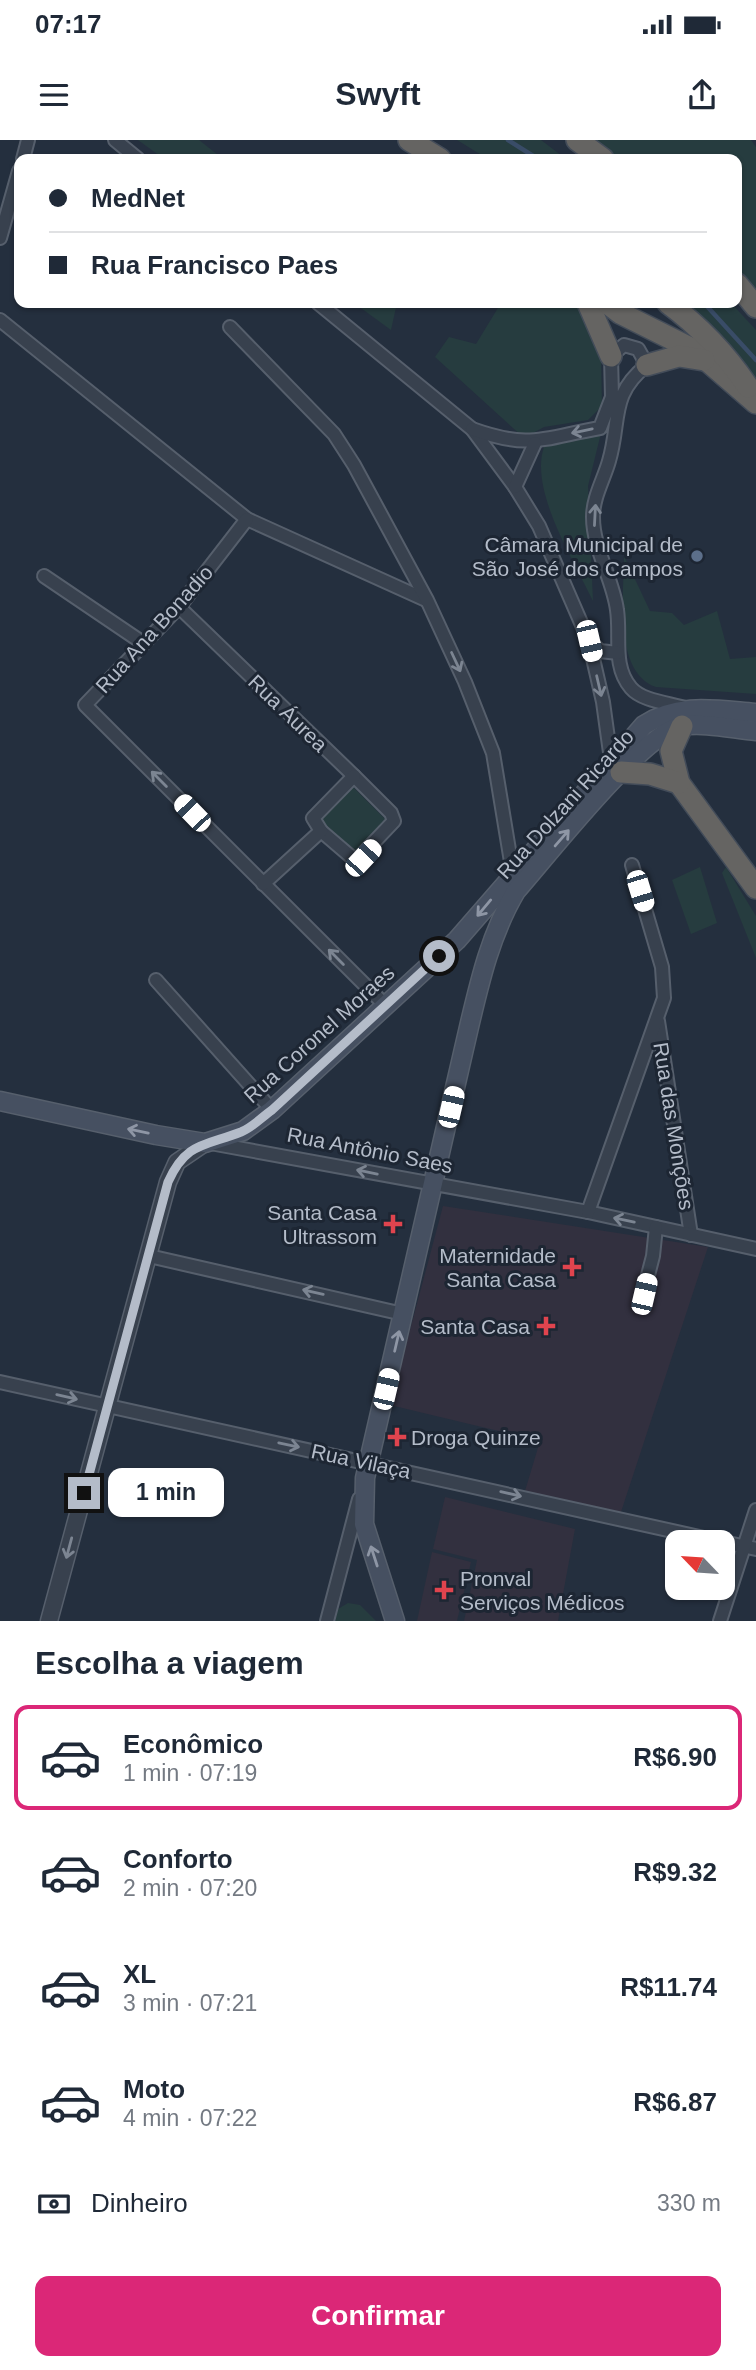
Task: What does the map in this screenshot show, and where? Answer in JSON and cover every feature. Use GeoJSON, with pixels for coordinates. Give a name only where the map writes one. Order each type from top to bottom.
{"type":"FeatureCollection","features":[{"type":"Feature","properties":{"kind":"highway"},"geometry":{"type":"LineString","coordinates":[[403,140],[416,154]]}},
{"type":"Feature","properties":{"kind":"highway"},"geometry":{"type":"LineString","coordinates":[[409,140],[432,154]]}},
{"type":"Feature","properties":{"kind":"highway"},"geometry":{"type":"LineString","coordinates":[[577,140],[596,154]]}},
{"type":"Feature","properties":{"kind":"highway"},"geometry":{"type":"LineString","coordinates":[[742,290],[756,307]]}},
{"type":"Feature","properties":{"kind":"highway"},"geometry":{"type":"LineString","coordinates":[[590,308],[611,356]]}},
{"type":"Feature","properties":{"kind":"highway"},"geometry":{"type":"LineString","coordinates":[[614,308],[685,344],[756,401]]}},
{"type":"Feature","properties":{"kind":"highway"},"geometry":{"type":"LineString","coordinates":[[675,308],[690,319],[732,364],[756,401]]}},
{"type":"Feature","properties":{"kind":"highway"},"geometry":{"type":"LineString","coordinates":[[647,365],[679,356],[704,359]]}},
{"type":"Feature","properties":{"kind":"highway"},"geometry":{"type":"LineString","coordinates":[[684,717],[671,751],[679,783],[756,888]]}},
{"type":"Feature","properties":{"kind":"highway"},"geometry":{"type":"LineString","coordinates":[[616,766],[679,783]]}},
{"type":"Feature","properties":{"kind":"main road"},"geometry":{"type":"LineString","coordinates":[[684,717],[756,713]]}},
{"type":"Feature","properties":{"kind":"main road","name":"Rua Dolzani Ricardo"},"geometry":{"type":"LineString","coordinates":[[366,1470],[486,958],[503,913],[516,891],[616,766],[684,717]]}},
{"type":"Feature","properties":{"kind":"main road"},"geometry":{"type":"LineString","coordinates":[[684,717],[756,731]]}},
{"type":"Feature","properties":{"kind":"main road","name":"Rua Coronel Moraes"},"geometry":{"type":"LineString","coordinates":[[205,1143],[243,1131],[272,1110],[457,940],[513,874],[616,766]]}},
{"type":"Feature","properties":{"kind":"main road"},"geometry":{"type":"LineString","coordinates":[[457,940],[480,942],[486,958]]}},
{"type":"Feature","properties":{"kind":"main road","name":"Rua Antônio Saes"},"geometry":{"type":"LineString","coordinates":[[0,1101],[205,1143]]}},
{"type":"Feature","properties":{"kind":"main road"},"geometry":{"type":"LineString","coordinates":[[366,1470],[364,1524],[395,1621]]}},
{"type":"Feature","properties":{"kind":"street"},"geometry":{"type":"LineString","coordinates":[[115,140],[132,154]]}},
{"type":"Feature","properties":{"kind":"street"},"geometry":{"type":"LineString","coordinates":[[0,237],[14,188]]}},
{"type":"Feature","properties":{"kind":"street"},"geometry":{"type":"LineString","coordinates":[[324,308],[472,429],[515,487],[538,526],[589,641],[616,766]]}},
{"type":"Feature","properties":{"kind":"street"},"geometry":{"type":"LineString","coordinates":[[0,320],[247,519],[427,600]]}},
{"type":"Feature","properties":{"kind":"street"},"geometry":{"type":"LineString","coordinates":[[230,327],[334,435],[354,466],[427,600],[465,682],[493,753],[513,874]]}},
{"type":"Feature","properties":{"kind":"street"},"geometry":{"type":"LineString","coordinates":[[472,429],[496,438],[535,443],[600,428],[612,397],[611,356],[624,345],[638,349],[647,365],[621,395],[610,459],[597,493],[593,517],[616,603],[618,653],[625,678],[636,693],[684,717]]}},
{"type":"Feature","properties":{"kind":"street"},"geometry":{"type":"LineString","coordinates":[[515,487],[535,443]]}},
{"type":"Feature","properties":{"kind":"street","name":"Rua Ana Bonadio"},"geometry":{"type":"LineString","coordinates":[[247,519],[179,607],[86,705],[263,884]]}},
{"type":"Feature","properties":{"kind":"street"},"geometry":{"type":"LineString","coordinates":[[44,576],[143,643]]}},
{"type":"Feature","properties":{"kind":"street","name":"Rua Áurea"},"geometry":{"type":"LineString","coordinates":[[179,607],[354,776],[391,813],[394,821],[363,858],[356,861],[321,831]]}},
{"type":"Feature","properties":{"kind":"street"},"geometry":{"type":"LineString","coordinates":[[589,641],[606,653],[618,653]]}},
{"type":"Feature","properties":{"kind":"street"},"geometry":{"type":"LineString","coordinates":[[354,776],[313,818],[321,831],[263,884],[385,1005]]}},
{"type":"Feature","properties":{"kind":"street","name":"Rua das Monções"},"geometry":{"type":"LineString","coordinates":[[588,1212],[657,1018],[665,983],[632,865]]}},
{"type":"Feature","properties":{"kind":"street"},"geometry":{"type":"LineString","coordinates":[[156,980],[272,1110]]}},
{"type":"Feature","properties":{"kind":"street","name":"Rua das Monções"},"geometry":{"type":"LineString","coordinates":[[657,1018],[691,1235]]}},
{"type":"Feature","properties":{"kind":"street"},"geometry":{"type":"LineString","coordinates":[[49,1621],[168,1182],[177,1162],[205,1143]]}},
{"type":"Feature","properties":{"kind":"street","name":"Rua Antônio Saes"},"geometry":{"type":"LineString","coordinates":[[205,1143],[588,1212],[756,1249]]}},
{"type":"Feature","properties":{"kind":"street"},"geometry":{"type":"LineString","coordinates":[[640,1306],[653,1256],[656,1227]]}},
{"type":"Feature","properties":{"kind":"street"},"geometry":{"type":"LineString","coordinates":[[149,1256],[403,1314]]}},
{"type":"Feature","properties":{"kind":"street","name":"Rua Vilaça"},"geometry":{"type":"LineString","coordinates":[[0,1382],[366,1470],[665,1530]]}},
{"type":"Feature","properties":{"kind":"street","name":"Rua Dolzani Ricardo"},"geometry":{"type":"LineString","coordinates":[[327,1621],[366,1470]]}},
{"type":"Feature","properties":{"kind":"street"},"geometry":{"type":"LineString","coordinates":[[720,1621],[750,1548],[756,1510]]}},
{"type":"Feature","properties":{"kind":"shaded area","name":"Santa Casa"},"geometry":{"type":"Polygon","coordinates":[[[443,1206],[708,1247],[621,1512],[525,1491],[540,1441],[390,1405],[443,1206]]]}},
{"type":"Feature","properties":{"kind":"shaded area"},"geometry":{"type":"Polygon","coordinates":[[[445,1497],[575,1529],[558,1621],[464,1621],[477,1560],[433,1549],[445,1497]]]}},
{"type":"Feature","properties":{"kind":"shaded area","name":"Pronval Serviços Médicos"},"geometry":{"type":"Polygon","coordinates":[[[432,1552],[471,1562],[457,1621],[417,1621],[432,1552]]]}},
{"type":"Feature","properties":{"kind":"green space"},"geometry":{"type":"Polygon","coordinates":[[[138,140],[199,140],[217,154],[157,154],[138,140]]]}},
{"type":"Feature","properties":{"kind":"green space"},"geometry":{"type":"Polygon","coordinates":[[[457,140],[541,140],[559,154],[480,154],[457,140]]]}},
{"type":"Feature","properties":{"kind":"green space"},"geometry":{"type":"Polygon","coordinates":[[[583,140],[751,140],[756,147],[756,301],[742,286],[742,154],[601,154],[583,140]]]}},
{"type":"Feature","properties":{"kind":"green space"},"geometry":{"type":"Polygon","coordinates":[[[361,308],[396,308],[391,330],[361,308]]]}},
{"type":"Feature","properties":{"kind":"green space"},"geometry":{"type":"Polygon","coordinates":[[[498,308],[578,308],[601,356],[602,406],[588,420],[544,427],[524,438],[435,357],[449,337],[476,344],[498,308]]]}},
{"type":"Feature","properties":{"kind":"green space"},"geometry":{"type":"Polygon","coordinates":[[[688,308],[736,308],[756,330],[756,385],[688,308]]]}},
{"type":"Feature","properties":{"kind":"green space"},"geometry":{"type":"Polygon","coordinates":[[[601,433],[588,486],[593,601],[565,546],[548,504],[541,464],[544,447],[601,433]]]}},
{"type":"Feature","properties":{"kind":"green space"},"geometry":{"type":"Polygon","coordinates":[[[624,556],[650,611],[672,613],[684,625],[717,611],[730,659],[756,657],[756,694],[656,687],[642,679],[633,666],[624,630],[624,556]]]}},
{"type":"Feature","properties":{"kind":"green space"},"geometry":{"type":"Polygon","coordinates":[[[352,786],[388,822],[357,855],[319,819],[352,786]]]}},
{"type":"Feature","properties":{"kind":"green space"},"geometry":{"type":"Polygon","coordinates":[[[700,867],[717,923],[691,934],[672,880],[700,867]]]}},
{"type":"Feature","properties":{"kind":"green space"},"geometry":{"type":"Polygon","coordinates":[[[726,867],[756,916],[756,958],[722,873],[726,867]]]}},
{"type":"Feature","properties":{"kind":"green space"},"geometry":{"type":"Polygon","coordinates":[[[348,1603],[360,1605],[376,1621],[335,1621],[338,1609],[348,1603]]]}},
{"type":"Feature","properties":{"kind":"waterway"},"geometry":{"type":"LineString","coordinates":[[508,140],[530,154]]}},
{"type":"Feature","properties":{"kind":"waterway"},"geometry":{"type":"LineString","coordinates":[[709,308],[756,360]]}},
{"type":"Feature","properties":{"kind":"place","name":"Câmara Municipal de São José dos Campos"},"geometry":{"type":"Point","coordinates":[697,556]}},
{"type":"Feature","properties":{"kind":"place","name":"Santa Casa Ultrassom"},"geometry":{"type":"Point","coordinates":[393,1224]}},
{"type":"Feature","properties":{"kind":"place","name":"Maternidade Santa Casa"},"geometry":{"type":"Point","coordinates":[572,1267]}},
{"type":"Feature","properties":{"kind":"place","name":"Santa Casa"},"geometry":{"type":"Point","coordinates":[546,1326]}},
{"type":"Feature","properties":{"kind":"place","name":"Droga Quinze"},"geometry":{"type":"Point","coordinates":[397,1437]}},
{"type":"Feature","properties":{"kind":"place","name":"Pronval Serviços Médicos"},"geometry":{"type":"Point","coordinates":[444,1590]}},
{"type":"Feature","properties":{"kind":"route"},"geometry":{"type":"LineString","coordinates":[[84,1493],[168,1182],[177,1162],[186,1153],[205,1143],[243,1131],[272,1110],[439,956]]}}]}
